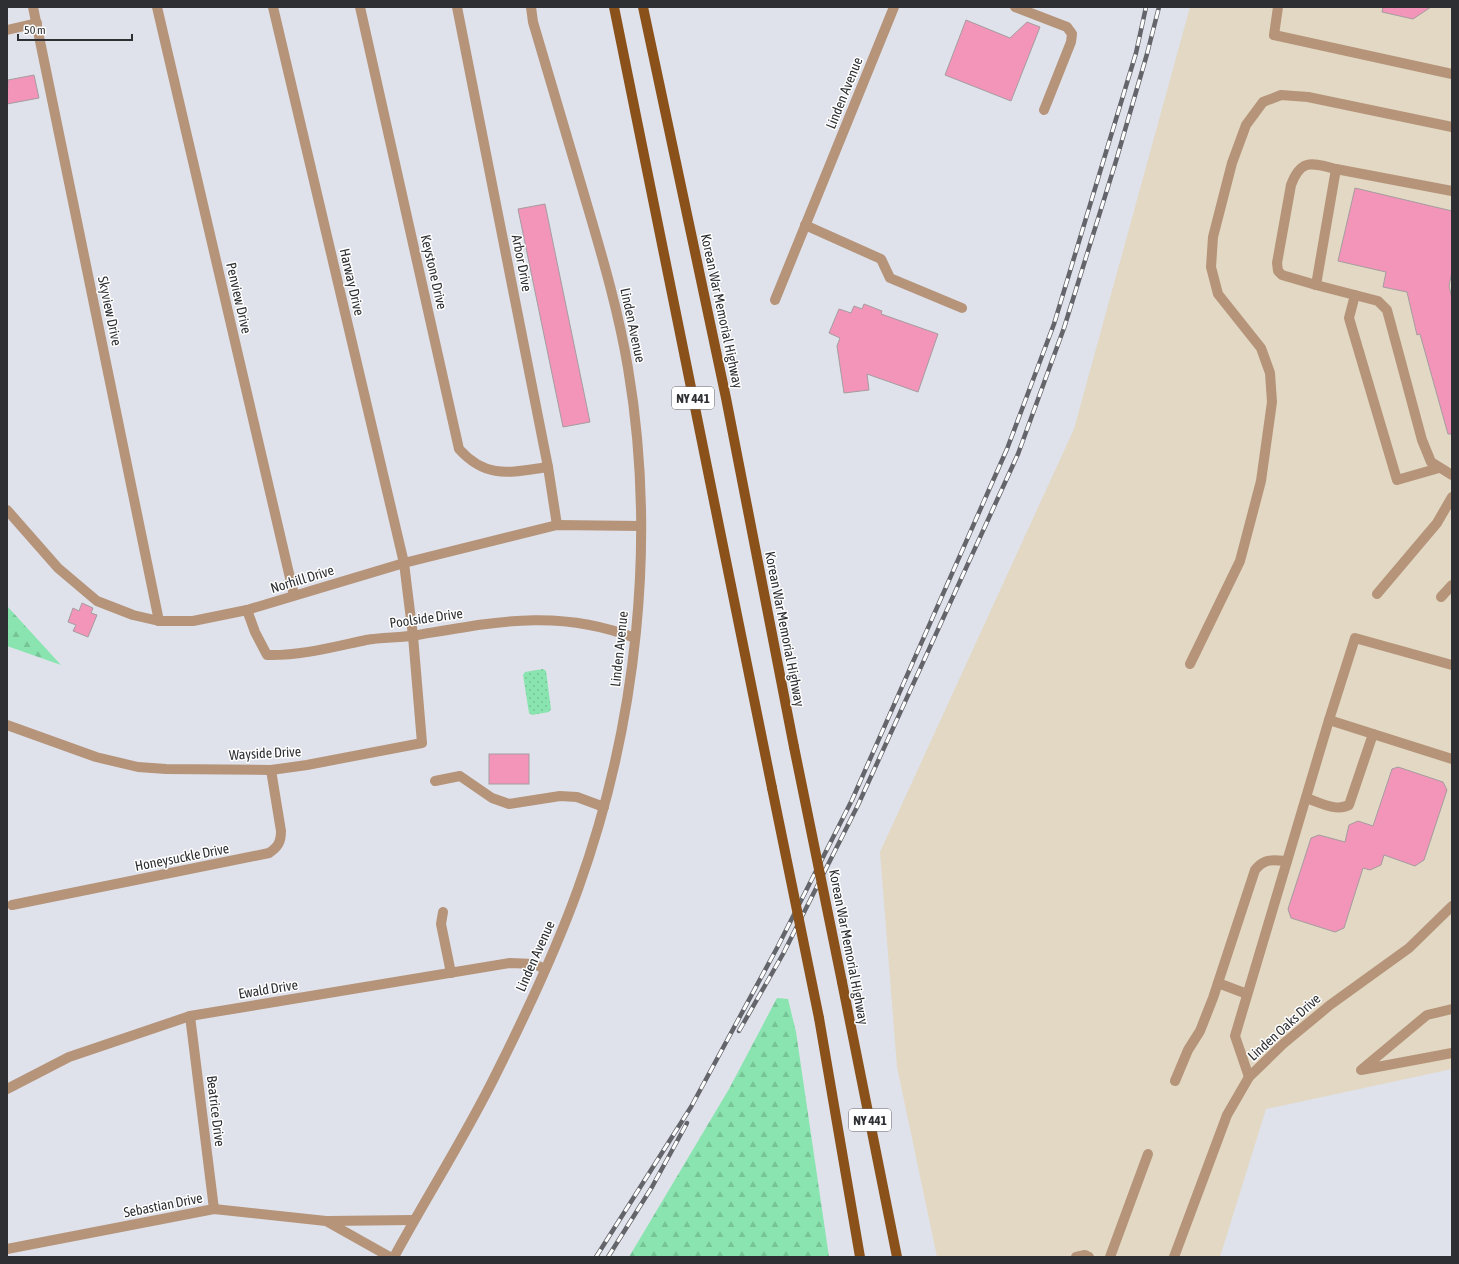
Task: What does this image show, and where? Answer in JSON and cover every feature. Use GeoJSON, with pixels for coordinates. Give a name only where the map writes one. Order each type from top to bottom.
{"type":"FeatureCollection","features":[{"type":"Feature","properties":{"kind":"main road","name":"NY 441"},"geometry":{"type":"LineString","coordinates":[[614,7],[819,1018],[860,1257]]}},
{"type":"Feature","properties":{"kind":"main road","name":"Korean War Memorial Highway"},"geometry":{"type":"LineString","coordinates":[[643,7],[726,398],[794,747],[897,1257]]}},
{"type":"Feature","properties":{"kind":"street","name":"Skyview Drive"},"geometry":{"type":"LineString","coordinates":[[34,7],[160,620]]}},
{"type":"Feature","properties":{"kind":"street","name":"Penview Drive"},"geometry":{"type":"LineString","coordinates":[[157,7],[294,595]]}},
{"type":"Feature","properties":{"kind":"street","name":"Harway Drive"},"geometry":{"type":"LineString","coordinates":[[273,7],[404,563],[413,636]]}},
{"type":"Feature","properties":{"kind":"street","name":"Keystone Drive"},"geometry":{"type":"LineString","coordinates":[[360,7],[459,449],[471,462],[486,469],[500,473],[548,467]]}},
{"type":"Feature","properties":{"kind":"street","name":"Arbor Drive"},"geometry":{"type":"LineString","coordinates":[[457,7],[548,467],[557,525]]}},
{"type":"Feature","properties":{"kind":"street","name":"Linden Avenue"},"geometry":{"type":"LineString","coordinates":[[394,1257],[496,1074],[545,969],[577,892],[604,807],[623,720],[635,638],[641,526],[638,455],[634,412],[621,334],[603,259],[533,22],[531,7]]}},
{"type":"Feature","properties":{"kind":"street","name":"Linden Avenue"},"geometry":{"type":"LineString","coordinates":[[774,300],[894,7]]}},
{"type":"Feature","properties":{"kind":"street"},"geometry":{"type":"LineString","coordinates":[[1015,7],[1067,27],[1072,34],[1071,42],[1044,110]]}},
{"type":"Feature","properties":{"kind":"street"},"geometry":{"type":"LineString","coordinates":[[1278,7],[1274,35],[1452,74]]}},
{"type":"Feature","properties":{"kind":"street"},"geometry":{"type":"LineString","coordinates":[[7,30],[37,23]]}},
{"type":"Feature","properties":{"kind":"street"},"geometry":{"type":"LineString","coordinates":[[1190,664],[1240,561],[1261,481],[1272,402],[1270,373],[1261,348],[1218,294],[1211,267],[1213,236],[1232,163],[1246,125],[1263,102],[1281,95],[1308,97],[1452,127]]}},
{"type":"Feature","properties":{"kind":"street"},"geometry":{"type":"LineString","coordinates":[[1452,190],[1307,164],[1300,168],[1294,176],[1291,184],[1277,263],[1278,271],[1282,275],[1378,301],[1387,310],[1422,440],[1431,462],[1452,475]]}},
{"type":"Feature","properties":{"kind":"street"},"geometry":{"type":"LineString","coordinates":[[1316,285],[1336,169]]}},
{"type":"Feature","properties":{"kind":"street"},"geometry":{"type":"LineString","coordinates":[[805,225],[881,259],[890,278],[962,308]]}},
{"type":"Feature","properties":{"kind":"street"},"geometry":{"type":"LineString","coordinates":[[1355,295],[1349,318],[1397,480],[1439,468]]}},
{"type":"Feature","properties":{"kind":"street"},"geometry":{"type":"LineString","coordinates":[[1376,594],[1437,523],[1452,497]]}},
{"type":"Feature","properties":{"kind":"street","name":"Norhill Drive"},"geometry":{"type":"LineString","coordinates":[[7,510],[58,568],[97,601],[132,615],[160,620],[193,621],[247,610],[404,563],[557,525],[641,526]]}},
{"type":"Feature","properties":{"kind":"street"},"geometry":{"type":"LineString","coordinates":[[1441,597],[1452,585]]}},
{"type":"Feature","properties":{"kind":"street","name":"Poolside Drive"},"geometry":{"type":"LineString","coordinates":[[247,610],[255,632],[267,655],[289,655],[368,640],[413,636],[519,620],[557,619],[614,630],[635,638]]}},
{"type":"Feature","properties":{"kind":"street","name":"Wayside Drive"},"geometry":{"type":"LineString","coordinates":[[7,725],[96,757],[138,767],[271,770],[307,765],[422,743],[413,636]]}},
{"type":"Feature","properties":{"kind":"street"},"geometry":{"type":"LineString","coordinates":[[1249,1077],[1235,1036],[1329,720],[1355,638],[1452,665]]}},
{"type":"Feature","properties":{"kind":"street"},"geometry":{"type":"LineString","coordinates":[[1329,720],[1452,759]]}},
{"type":"Feature","properties":{"kind":"street"},"geometry":{"type":"LineString","coordinates":[[1306,798],[1338,808],[1344,808],[1349,805],[1373,734]]}},
{"type":"Feature","properties":{"kind":"street","name":"Honeysuckle Drive"},"geometry":{"type":"LineString","coordinates":[[12,905],[269,853],[277,848],[281,840],[281,831],[271,770]]}},
{"type":"Feature","properties":{"kind":"street"},"geometry":{"type":"LineString","coordinates":[[435,781],[460,776],[492,798],[509,804],[560,796],[577,797],[604,807]]}},
{"type":"Feature","properties":{"kind":"street"},"geometry":{"type":"LineString","coordinates":[[1175,1081],[1188,1050],[1200,1031],[1218,983],[1255,870],[1261,862],[1271,860],[1287,861]]}},
{"type":"Feature","properties":{"kind":"street"},"geometry":{"type":"LineString","coordinates":[[443,912],[441,924],[451,973]]}},
{"type":"Feature","properties":{"kind":"street","name":"Linden Oaks Drive"},"geometry":{"type":"LineString","coordinates":[[1174,1257],[1227,1115],[1249,1077],[1283,1044],[1330,1005],[1409,948],[1450,912]]}},
{"type":"Feature","properties":{"kind":"street","name":"Ewald Drive"},"geometry":{"type":"LineString","coordinates":[[7,1089],[70,1056],[190,1016],[510,964],[534,964],[545,969]]}},
{"type":"Feature","properties":{"kind":"street"},"geometry":{"type":"LineString","coordinates":[[1218,983],[1247,994]]}},
{"type":"Feature","properties":{"kind":"street"},"geometry":{"type":"LineString","coordinates":[[1452,1009],[1427,1015],[1362,1070],[1452,1053]]}},
{"type":"Feature","properties":{"kind":"street","name":"Beatrice Drive"},"geometry":{"type":"LineString","coordinates":[[190,1016],[214,1209]]}},
{"type":"Feature","properties":{"kind":"street"},"geometry":{"type":"LineString","coordinates":[[1110,1257],[1148,1154]]}},
{"type":"Feature","properties":{"kind":"street","name":"Sebastian Drive"},"geometry":{"type":"LineString","coordinates":[[7,1249],[214,1209],[326,1221],[414,1220]]}},
{"type":"Feature","properties":{"kind":"street","name":"Sebastian Drive"},"geometry":{"type":"LineString","coordinates":[[326,1221],[390,1257]]}},
{"type":"Feature","properties":{"kind":"street"},"geometry":{"type":"LineString","coordinates":[[1076,1257],[1085,1255],[1089,1257]]}},
{"type":"Feature","properties":{"kind":"shaded area"},"geometry":{"type":"Polygon","coordinates":[[[1190,7],[1452,7],[1452,1069],[1266,1109],[1220,1257],[937,1257],[897,1067],[880,852],[1074,429],[1190,7]]]}},
{"type":"Feature","properties":{"kind":"green space"},"geometry":{"type":"Polygon","coordinates":[[[7,606],[61,665],[7,646],[7,606]]]}},
{"type":"Feature","properties":{"kind":"green space"},"geometry":{"type":"Polygon","coordinates":[[[543,669],[546,671],[551,709],[549,712],[532,715],[529,713],[523,675],[525,672],[543,669]]]}},
{"type":"Feature","properties":{"kind":"green space"},"geometry":{"type":"Polygon","coordinates":[[[777,998],[788,999],[796,1032],[829,1257],[629,1257],[729,1089],[777,998]]]}},
{"type":"Feature","properties":{"kind":"building"},"geometry":{"type":"Polygon","coordinates":[[[1383,7],[1431,7],[1413,19],[1382,12],[1383,7]]]}},
{"type":"Feature","properties":{"kind":"building"},"geometry":{"type":"Polygon","coordinates":[[[966,20],[1010,38],[1027,22],[1040,27],[1011,101],[945,75],[966,20]]]}},
{"type":"Feature","properties":{"kind":"building"},"geometry":{"type":"Polygon","coordinates":[[[34,75],[39,98],[7,104],[8,80],[34,75]]]}},
{"type":"Feature","properties":{"kind":"building"},"geometry":{"type":"Polygon","coordinates":[[[1355,188],[1452,211],[1452,271],[1449,286],[1452,298],[1452,434],[1448,434],[1420,334],[1417,335],[1407,292],[1383,287],[1386,272],[1338,261],[1355,188]]]}},
{"type":"Feature","properties":{"kind":"building"},"geometry":{"type":"Polygon","coordinates":[[[545,204],[590,422],[563,427],[518,209],[545,204]]]}},
{"type":"Feature","properties":{"kind":"building"},"geometry":{"type":"Polygon","coordinates":[[[864,304],[882,311],[881,314],[938,334],[918,392],[867,374],[869,390],[844,393],[837,346],[840,338],[829,333],[839,309],[851,313],[854,306],[862,309],[864,304]]]}},
{"type":"Feature","properties":{"kind":"building"},"geometry":{"type":"Polygon","coordinates":[[[82,603],[93,608],[91,613],[97,615],[88,637],[73,631],[76,625],[68,622],[73,608],[79,611],[82,603]]]}},
{"type":"Feature","properties":{"kind":"building"},"geometry":{"type":"Polygon","coordinates":[[[489,754],[529,754],[529,784],[489,784],[489,754]]]}},
{"type":"Feature","properties":{"kind":"building"},"geometry":{"type":"Polygon","coordinates":[[[1398,767],[1443,782],[1447,790],[1424,860],[1415,866],[1384,855],[1381,865],[1370,870],[1363,868],[1344,928],[1335,932],[1291,918],[1288,909],[1311,838],[1319,835],[1345,842],[1349,825],[1358,821],[1373,826],[1392,769],[1398,767]]]}},
{"type":"Feature","properties":{"kind":"railway"},"geometry":{"type":"LineString","coordinates":[[596,1257],[691,1107],[777,948],[852,800],[1007,449],[1054,324],[1136,53],[1146,7]]}},
{"type":"Feature","properties":{"kind":"railway"},"geometry":{"type":"LineString","coordinates":[[739,1031],[783,954],[858,805],[1018,454],[1064,328],[1116,161],[1159,7]]}},
{"type":"Feature","properties":{"kind":"railway"},"geometry":{"type":"LineString","coordinates":[[608,1257],[652,1187],[687,1123]]}}]}
